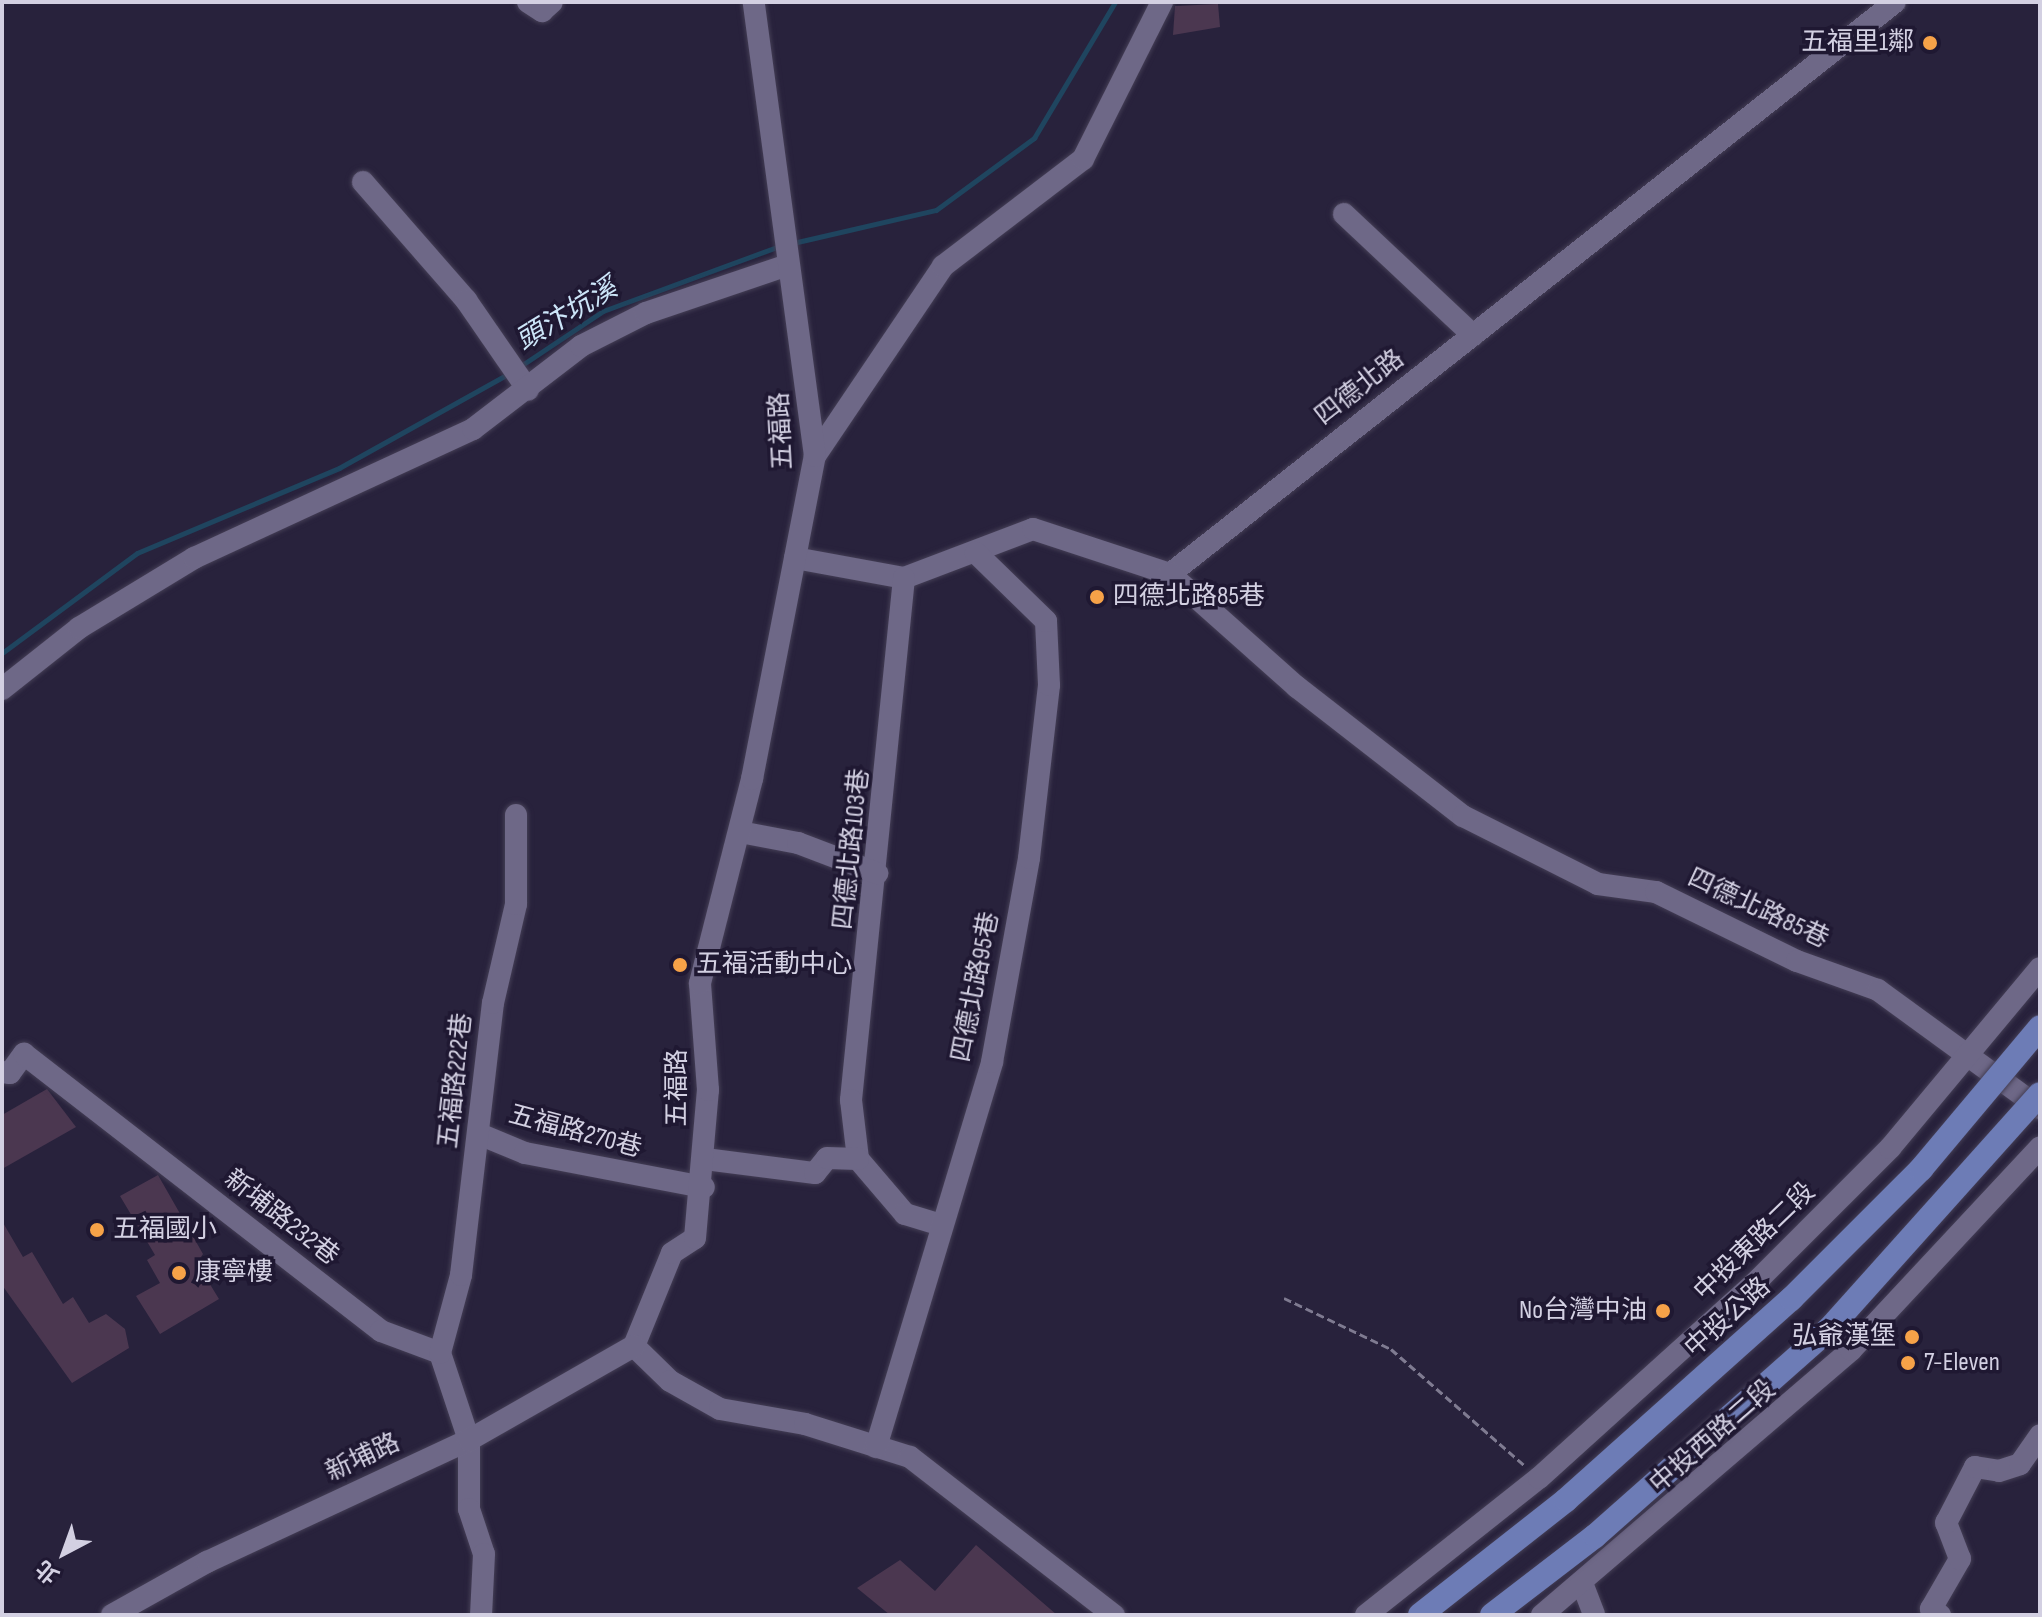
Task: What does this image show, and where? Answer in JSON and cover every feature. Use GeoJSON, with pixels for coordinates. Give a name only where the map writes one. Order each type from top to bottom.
{"type":"FeatureCollection","features":[{"type":"Feature","properties":{"kind":"main road","name":"中投公路"},"geometry":{"type":"LineString","coordinates":[[1420,1615],[1566,1500],[1791,1299],[1921,1169],[2040,1027]]}},
{"type":"Feature","properties":{"kind":"main road"},"geometry":{"type":"LineString","coordinates":[[1492,1615],[1595,1536],[1830,1328],[2040,1094]]}},
{"type":"Feature","properties":{"kind":"street"},"geometry":{"type":"LineString","coordinates":[[528,2],[542,11],[552,2]]}},
{"type":"Feature","properties":{"kind":"street","name":"五福路"},"geometry":{"type":"LineString","coordinates":[[634,1346],[672,1253],[695,1238],[704,1187],[705,1159],[700,983],[740,832],[815,456],[754,2]]}},
{"type":"Feature","properties":{"kind":"street"},"geometry":{"type":"LineString","coordinates":[[815,456],[943,266],[1083,159],[1162,2]]}},
{"type":"Feature","properties":{"kind":"street","name":"四德北路"},"geometry":{"type":"LineString","coordinates":[[1170,574],[1895,2]]}},
{"type":"Feature","properties":{"kind":"street"},"geometry":{"type":"LineString","coordinates":[[363,182],[495,342],[528,390]]}},
{"type":"Feature","properties":{"kind":"street"},"geometry":{"type":"LineString","coordinates":[[1344,214],[1473,335]]}},
{"type":"Feature","properties":{"kind":"street"},"geometry":{"type":"LineString","coordinates":[[2,689],[79,628],[194,558],[413,462],[528,390],[581,346],[646,313],[788,265]]}},
{"type":"Feature","properties":{"kind":"street"},"geometry":{"type":"LineString","coordinates":[[795,558],[904,578],[1033,529],[1170,574]]}},
{"type":"Feature","properties":{"kind":"street","name":"四德北路95巷"},"geometry":{"type":"LineString","coordinates":[[876,1447],[992,1062],[1029,858],[1049,685],[1046,621],[976,553]]}},
{"type":"Feature","properties":{"kind":"street","name":"四德北路85巷"},"geometry":{"type":"LineString","coordinates":[[1170,574],[1297,687],[1463,816],[1598,884],[1656,892],[1797,961],[1878,990],[2040,1108]]}},
{"type":"Feature","properties":{"kind":"street","name":"四德北路103巷"},"geometry":{"type":"LineString","coordinates":[[858,1159],[851,1100],[877,873],[904,578]]}},
{"type":"Feature","properties":{"kind":"street","name":"五福路222巷"},"geometry":{"type":"LineString","coordinates":[[440,1353],[461,1275],[493,1003],[516,904],[516,815]]}},
{"type":"Feature","properties":{"kind":"street"},"geometry":{"type":"LineString","coordinates":[[740,832],[798,843],[877,873]]}},
{"type":"Feature","properties":{"kind":"street","name":"中投東路二段"},"geometry":{"type":"LineString","coordinates":[[1366,1615],[1539,1478],[1760,1278],[1970,1057],[2040,968]]}},
{"type":"Feature","properties":{"kind":"street","name":"新埔路232巷"},"geometry":{"type":"LineString","coordinates":[[2,1072],[10,1073],[24,1054],[381,1331],[440,1353]]}},
{"type":"Feature","properties":{"kind":"street","name":"五福路270巷"},"geometry":{"type":"LineString","coordinates":[[479,1134],[525,1153],[704,1187]]}},
{"type":"Feature","properties":{"kind":"street","name":"中投西路二段"},"geometry":{"type":"LineString","coordinates":[[1542,1615],[1851,1350],[2040,1147]]}},
{"type":"Feature","properties":{"kind":"street"},"geometry":{"type":"LineString","coordinates":[[705,1159],[815,1173],[827,1158],[858,1159],[905,1214],[941,1225]]}},
{"type":"Feature","properties":{"kind":"street"},"geometry":{"type":"LineString","coordinates":[[634,1346],[670,1381],[720,1409],[910,1457],[965,1495],[1113,1614]]}},
{"type":"Feature","properties":{"kind":"street","name":"新埔路"},"geometry":{"type":"LineString","coordinates":[[112,1615],[207,1562],[469,1440],[634,1346]]}},
{"type":"Feature","properties":{"kind":"street"},"geometry":{"type":"LineString","coordinates":[[440,1353],[469,1440],[469,1509],[484,1554],[481,1615]]}},
{"type":"Feature","properties":{"kind":"street"},"geometry":{"type":"LineString","coordinates":[[1940,1615],[1931,1609],[1960,1559],[1946,1523],[1975,1467],[1999,1471],[2020,1464],[2040,1435]]}},
{"type":"Feature","properties":{"kind":"street"},"geometry":{"type":"LineString","coordinates":[[1582,1583],[1594,1615]]}},
{"type":"Feature","properties":{"kind":"path"},"geometry":{"type":"LineString","coordinates":[[1284,1298],[1391,1349],[1539,1478]]}},
{"type":"Feature","properties":{"kind":"building"},"geometry":{"type":"Polygon","coordinates":[[[1218,4],[1220,27],[1173,35],[1175,6],[1218,4]]]}},
{"type":"Feature","properties":{"kind":"building"},"geometry":{"type":"Polygon","coordinates":[[[47,1089],[76,1127],[2,1169],[2,1115],[47,1089]]]}},
{"type":"Feature","properties":{"kind":"building"},"geometry":{"type":"Polygon","coordinates":[[[158,1175],[203,1254],[197,1263],[219,1299],[160,1334],[136,1296],[160,1283],[147,1260],[155,1255],[120,1196],[158,1175]]]}},
{"type":"Feature","properties":{"kind":"building"},"geometry":{"type":"Polygon","coordinates":[[[2,1221],[23,1257],[32,1252],[63,1304],[73,1297],[89,1323],[106,1314],[125,1329],[129,1348],[72,1383],[2,1285],[2,1221]]]}},
{"type":"Feature","properties":{"kind":"building"},"geometry":{"type":"Polygon","coordinates":[[[976,1545],[1057,1615],[890,1615],[857,1588],[900,1560],[935,1591],[976,1545]]]}},
{"type":"Feature","properties":{"kind":"waterway","name":"頭汴坑溪"},"geometry":{"type":"LineString","coordinates":[[793,243],[936,210],[1034,138],[1115,2]]}},
{"type":"Feature","properties":{"kind":"waterway","name":"頭汴坑溪"},"geometry":{"type":"LineString","coordinates":[[519,367],[603,311],[780,246]]}},
{"type":"Feature","properties":{"kind":"waterway","name":"頭汴坑溪"},"geometry":{"type":"LineString","coordinates":[[2,653],[137,553],[339,468],[510,373]]}},
{"type":"Feature","properties":{"kind":"place","name":"五福里1鄰"},"geometry":{"type":"Point","coordinates":[1930,43]}},
{"type":"Feature","properties":{"kind":"place","name":"四德北路85巷"},"geometry":{"type":"Point","coordinates":[1097,597]}},
{"type":"Feature","properties":{"kind":"place","name":"五福活動中心"},"geometry":{"type":"Point","coordinates":[680,965]}},
{"type":"Feature","properties":{"kind":"place","name":"五福國小"},"geometry":{"type":"Point","coordinates":[97,1230]}},
{"type":"Feature","properties":{"kind":"place","name":"康寧樓"},"geometry":{"type":"Point","coordinates":[179,1273]}},
{"type":"Feature","properties":{"kind":"place","name":"No台灣中油"},"geometry":{"type":"Point","coordinates":[1663,1311]}},
{"type":"Feature","properties":{"kind":"place","name":"弘爺漢堡"},"geometry":{"type":"Point","coordinates":[1912,1337]}},
{"type":"Feature","properties":{"kind":"place","name":"7-Eleven"},"geometry":{"type":"Point","coordinates":[1908,1363]}}]}
